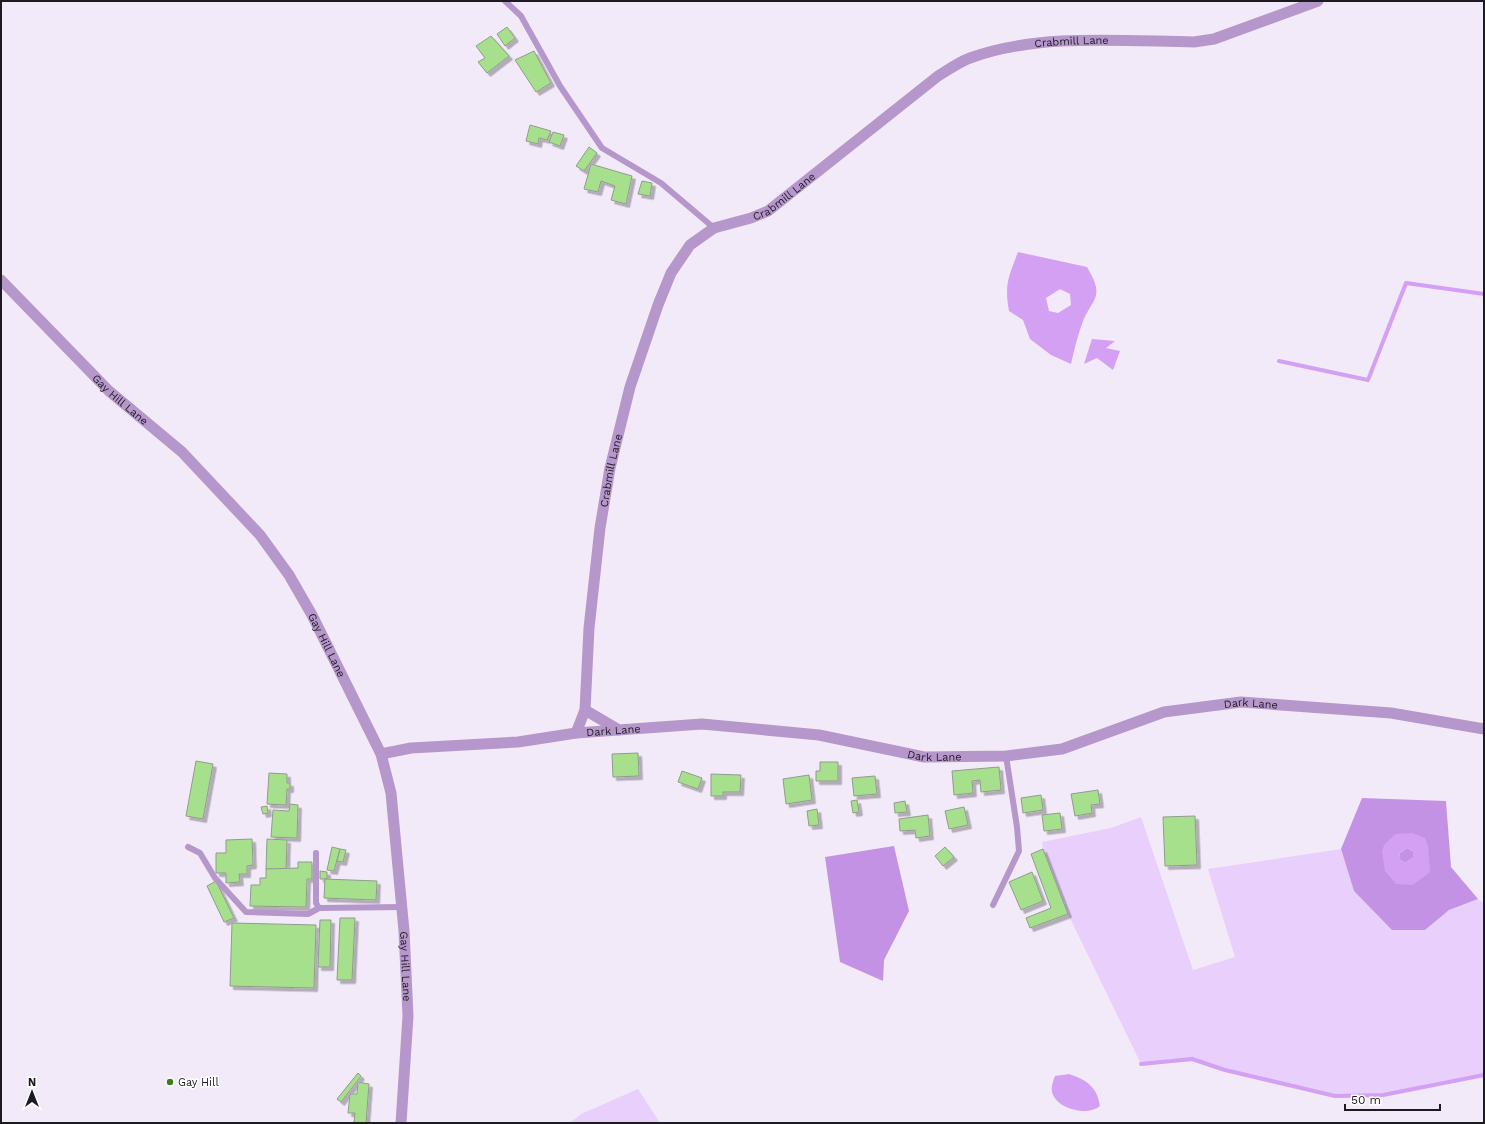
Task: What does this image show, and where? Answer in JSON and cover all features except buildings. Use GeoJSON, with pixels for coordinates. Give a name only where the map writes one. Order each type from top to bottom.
{"type":"FeatureCollection","features":[{"type":"Feature","properties":{"kind":"street","name":"Crabmill Lane"},"geometry":{"type":"LineString","coordinates":[[576,733],[585,710],[589,628],[600,528],[610,468],[630,387],[671,273],[690,245],[714,228],[751,218],[768,211],[938,76],[969,58],[1004,48],[1044,43],[1194,42],[1214,39],[1318,1]]}},
{"type":"Feature","properties":{"kind":"street","name":"Gay Hill Lane"},"geometry":{"type":"LineString","coordinates":[[1,280],[109,391],[182,452],[260,535],[289,575],[312,614],[381,754],[391,793],[402,906],[408,1016],[401,1123]]}},
{"type":"Feature","properties":{"kind":"street","name":"Dark Lane"},"geometry":{"type":"LineString","coordinates":[[381,754],[411,748],[518,742],[576,733],[702,724],[819,735],[924,757],[1006,756],[1062,749],[1164,712],[1241,702],[1391,713],[1484,729]]}},
{"type":"Feature","properties":{"kind":"street"},"geometry":{"type":"LineString","coordinates":[[585,710],[618,730]]}},
{"type":"Feature","properties":{"kind":"lane"},"geometry":{"type":"LineString","coordinates":[[505,1],[521,16],[560,86],[602,148],[661,183],[714,228]]}},
{"type":"Feature","properties":{"kind":"lane"},"geometry":{"type":"LineString","coordinates":[[993,905],[1019,851],[1017,827],[1006,756]]}},
{"type":"Feature","properties":{"kind":"lane"},"geometry":{"type":"LineString","coordinates":[[188,847],[200,853],[215,878],[246,912],[308,914],[319,908],[402,906]]}},
{"type":"Feature","properties":{"kind":"lane"},"geometry":{"type":"LineString","coordinates":[[316,853],[316,903],[319,908]]}},
{"type":"Feature","properties":{"kind":"shaded area"},"geometry":{"type":"Polygon","coordinates":[[[1018,252],[1087,267],[1093,278],[1096,286],[1095,297],[1080,329],[1071,364],[1051,355],[1030,339],[1023,320],[1009,311],[1007,294],[1008,280],[1018,252]],[[1060,289],[1046,298],[1049,311],[1058,313],[1071,305],[1070,294],[1060,289]]]}},
{"type":"Feature","properties":{"kind":"shaded area"},"geometry":{"type":"Polygon","coordinates":[[[1092,339],[1115,341],[1106,348],[1120,351],[1113,370],[1097,358],[1084,364],[1092,339]]]}},
{"type":"Feature","properties":{"kind":"shaded area"},"geometry":{"type":"Polygon","coordinates":[[[1362,798],[1446,801],[1451,867],[1478,899],[1449,910],[1425,930],[1392,930],[1354,891],[1341,849],[1362,798]],[[1395,834],[1396,884],[1428,846],[1395,834]]]}},
{"type":"Feature","properties":{"kind":"shaded area"},"geometry":{"type":"Polygon","coordinates":[[[1141,817],[1193,970],[1235,957],[1208,869],[1341,849],[1354,891],[1425,930],[1449,910],[1478,899],[1484,903],[1484,1075],[1383,1095],[1335,1096],[1225,1070],[1192,1059],[1141,1064],[1068,914],[1043,849],[1042,842],[1111,828],[1141,817]]]}},
{"type":"Feature","properties":{"kind":"shaded area"},"geometry":{"type":"Polygon","coordinates":[[[1412,833],[1425,838],[1428,846],[1430,872],[1413,885],[1396,884],[1385,871],[1382,852],[1384,845],[1395,834],[1412,833]],[[1407,848],[1400,853],[1399,859],[1405,863],[1413,858],[1413,851],[1407,848]]]}},
{"type":"Feature","properties":{"kind":"shaded area"},"geometry":{"type":"Polygon","coordinates":[[[894,846],[909,911],[884,960],[883,981],[840,962],[825,857],[894,846]]]}},
{"type":"Feature","properties":{"kind":"shaded area"},"geometry":{"type":"Polygon","coordinates":[[[1407,848],[1413,851],[1413,858],[1405,863],[1399,859],[1400,853],[1407,848]]]}},
{"type":"Feature","properties":{"kind":"shaded area"},"geometry":{"type":"Polygon","coordinates":[[[1069,1074],[1086,1082],[1094,1089],[1099,1099],[1100,1106],[1089,1111],[1082,1111],[1068,1108],[1057,1100],[1053,1095],[1052,1090],[1055,1076],[1069,1074]]]}},
{"type":"Feature","properties":{"kind":"shaded area"},"geometry":{"type":"Polygon","coordinates":[[[638,1089],[660,1123],[570,1123],[581,1114],[638,1089]]]}},
{"type":"Feature","properties":{"kind":"waterway"},"geometry":{"type":"LineString","coordinates":[[1279,361],[1368,380],[1406,283],[1484,294]]}},
{"type":"Feature","properties":{"kind":"waterway"},"geometry":{"type":"LineString","coordinates":[[1141,1064],[1192,1059],[1225,1070],[1335,1096],[1383,1095],[1484,1075]]}},
{"type":"Feature","properties":{"kind":"place","name":"Gay Hill"},"geometry":{"type":"Point","coordinates":[170,1082]}}]}
